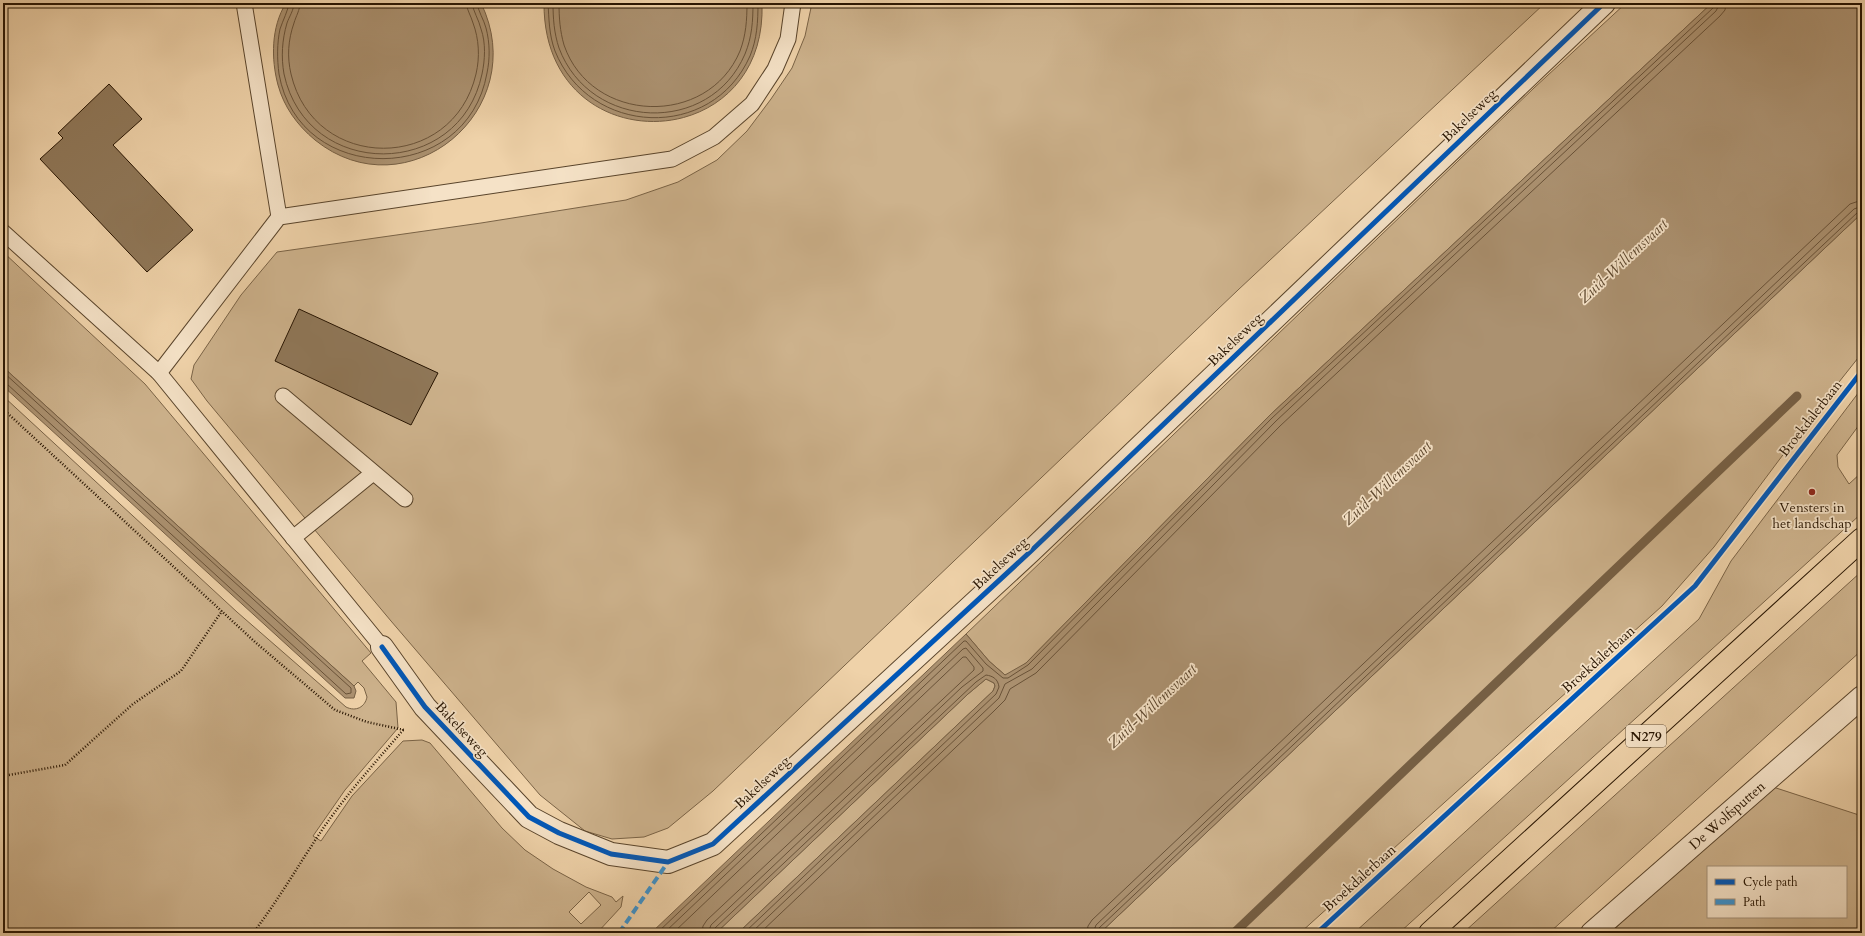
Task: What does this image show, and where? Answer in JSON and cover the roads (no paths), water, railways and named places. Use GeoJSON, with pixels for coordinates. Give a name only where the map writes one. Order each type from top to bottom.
{"type":"FeatureCollection","features":[{"type":"Feature","properties":{"kind":"main road","name":"N279"},"geometry":{"type":"LineString","coordinates":[[1430,933],[1862,539]]}},
{"type":"Feature","properties":{"kind":"street","name":"Bakelseweg"},"geometry":{"type":"LineString","coordinates":[[382,647],[425,707],[529,817],[559,833],[611,854],[668,862],[713,844],[1031,551],[1604,3]]}},
{"type":"Feature","properties":{"kind":"street","name":"De Wolfsputten"},"geometry":{"type":"LineString","coordinates":[[1592,933],[1862,697]]}},
{"type":"Feature","properties":{"kind":"lane"},"geometry":{"type":"LineString","coordinates":[[244,3],[279,217]]}},
{"type":"Feature","properties":{"kind":"lane"},"geometry":{"type":"LineString","coordinates":[[159,373],[279,217],[672,159],[714,136],[752,104],[775,69],[788,39],[793,3]]}},
{"type":"Feature","properties":{"kind":"lane"},"geometry":{"type":"LineString","coordinates":[[3,232],[159,373],[382,647]]}},
{"type":"Feature","properties":{"kind":"lane"},"geometry":{"type":"LineString","coordinates":[[282,396],[405,499]]}},
{"type":"Feature","properties":{"kind":"lane"},"geometry":{"type":"LineString","coordinates":[[293,538],[373,473]]}},
{"type":"Feature","properties":{"kind":"water"},"geometry":{"type":"Polygon","coordinates":[[[286,3],[481,3],[493,43],[490,80],[476,113],[452,139],[422,157],[387,165],[351,160],[315,140],[302,128],[292,115],[284,101],[278,85],[274,65],[274,43],[277,22],[286,3]]]}},
{"type":"Feature","properties":{"kind":"water"},"geometry":{"type":"Polygon","coordinates":[[[544,3],[762,3],[754,54],[730,91],[695,114],[655,122],[614,115],[578,93],[553,56],[544,3]]]}},
{"type":"Feature","properties":{"kind":"water","name":"Zuid-Willemsvaart"},"geometry":{"type":"Polygon","coordinates":[[[1712,3],[1862,3],[1862,213],[1100,933],[738,933],[993,691],[995,686],[994,683],[986,679],[968,694],[716,933],[651,933],[966,634],[989,661],[1005,675],[1026,663],[1270,415],[1712,3]]]}},
{"type":"Feature","properties":{"kind":"water"},"geometry":{"type":"Polygon","coordinates":[[[3,367],[354,686],[356,691],[354,698],[345,698],[3,386],[3,367]]]}},
{"type":"Feature","properties":{"kind":"waterway"},"geometry":{"type":"LineString","coordinates":[[1234,933],[1797,396]]}},
{"type":"Feature","properties":{"kind":"place","name":"Vensters in het landschap"},"geometry":{"type":"Point","coordinates":[1812,492]}}]}
